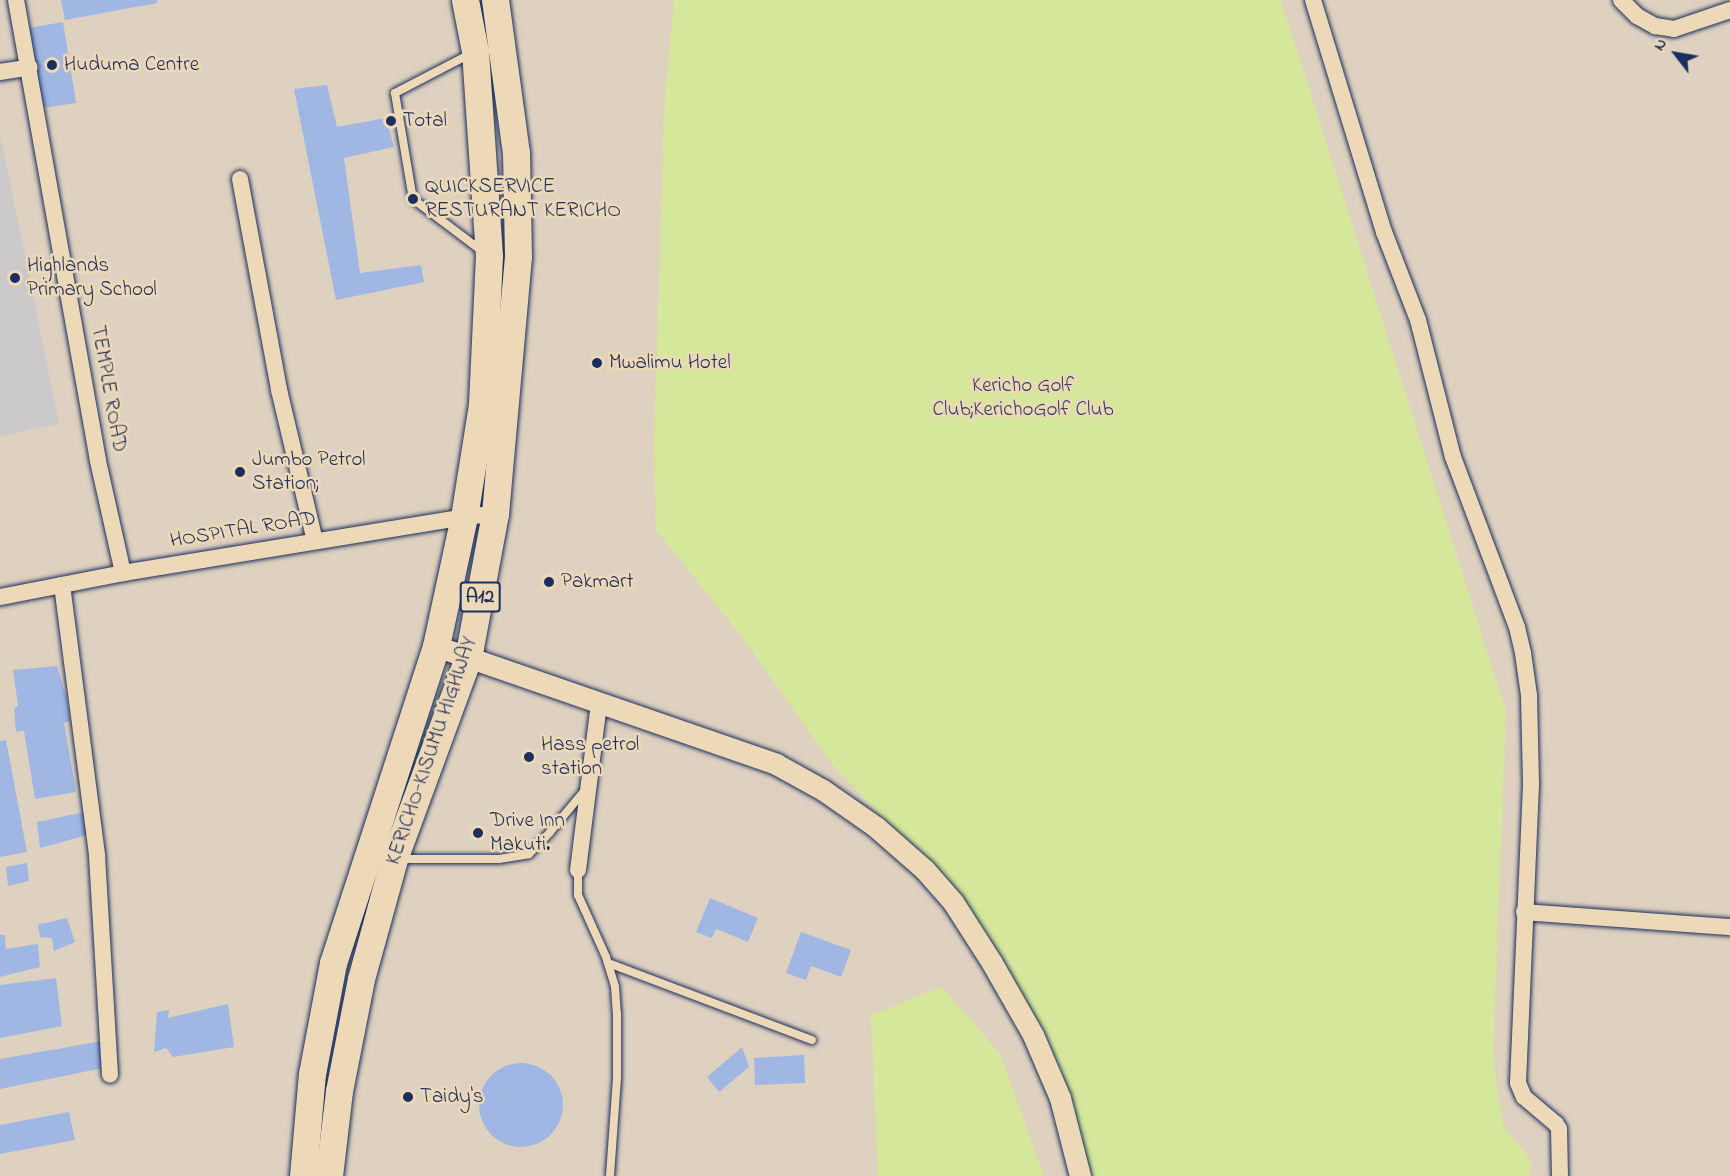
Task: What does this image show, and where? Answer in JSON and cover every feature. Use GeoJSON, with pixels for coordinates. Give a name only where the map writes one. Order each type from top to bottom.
{"type":"FeatureCollection","features":[{"type":"Feature","properties":{"kind":"highway","name":"KERICHO-KISUMU HIGHWAY"},"geometry":{"type":"LineString","coordinates":[[303,1176],[312,1074],[333,963],[436,646],[464,517],[482,404],[489,256],[475,51],[465,0]]}},
{"type":"Feature","properties":{"kind":"highway","name":"KERICHO-KISUMU HIGHWAY"},"geometry":{"type":"LineString","coordinates":[[329,1176],[339,1091],[361,979],[394,859],[468,658],[495,514],[518,256],[516,153],[495,0]]}},
{"type":"Feature","properties":{"kind":"street","name":"TEMPLE ROAD"},"geometry":{"type":"LineString","coordinates":[[16,0],[30,67],[98,461],[123,573]]}},
{"type":"Feature","properties":{"kind":"street"},"geometry":{"type":"LineString","coordinates":[[1314,0],[1384,232],[1418,320],[1453,457],[1517,627],[1529,706],[1531,785],[1518,1083],[1524,1096],[1556,1124],[1559,1130],[1560,1176]]}},
{"type":"Feature","properties":{"kind":"street"},"geometry":{"type":"LineString","coordinates":[[1621,0],[1637,16],[1655,26],[1674,29],[1730,10]]}},
{"type":"Feature","properties":{"kind":"street"},"geometry":{"type":"LineString","coordinates":[[0,72],[30,67]]}},
{"type":"Feature","properties":{"kind":"street"},"geometry":{"type":"LineString","coordinates":[[240,179],[279,390],[315,541]]}},
{"type":"Feature","properties":{"kind":"street","name":"HOSPITAL ROAD"},"geometry":{"type":"LineString","coordinates":[[0,597],[123,573],[464,517],[495,514]]}},
{"type":"Feature","properties":{"kind":"street"},"geometry":{"type":"LineString","coordinates":[[62,585],[97,856],[110,1075]]}},
{"type":"Feature","properties":{"kind":"street"},"geometry":{"type":"LineString","coordinates":[[436,646],[776,764],[823,790],[876,827],[925,870],[953,902],[1033,1035],[1060,1098],[1080,1176]]}},
{"type":"Feature","properties":{"kind":"street"},"geometry":{"type":"LineString","coordinates":[[578,870],[600,704]]}},
{"type":"Feature","properties":{"kind":"street"},"geometry":{"type":"LineString","coordinates":[[1524,912],[1730,927]]}},
{"type":"Feature","properties":{"kind":"lane"},"geometry":{"type":"LineString","coordinates":[[475,51],[395,93],[413,199],[489,256]]}},
{"type":"Feature","properties":{"kind":"lane"},"geometry":{"type":"LineString","coordinates":[[394,859],[482,860],[529,854],[589,786]]}},
{"type":"Feature","properties":{"kind":"lane"},"geometry":{"type":"LineString","coordinates":[[578,870],[578,895],[608,963],[615,987],[617,1013],[610,1176]]}},
{"type":"Feature","properties":{"kind":"lane"},"geometry":{"type":"LineString","coordinates":[[608,963],[812,1040]]}},
{"type":"Feature","properties":{"kind":"shaded area","name":"Highlands Primary School"},"geometry":{"type":"Polygon","coordinates":[[[0,133],[59,424],[0,436],[0,133]]]}},
{"type":"Feature","properties":{"kind":"green space","name":"Kericho Golf Club;KerichoGolf Club"},"geometry":{"type":"Polygon","coordinates":[[[674,0],[1281,0],[1506,711],[1493,1055],[1503,1126],[1532,1161],[1529,1176],[1084,1176],[1066,1095],[928,867],[833,765],[739,633],[656,530],[654,443],[664,111],[674,0]]]}},
{"type":"Feature","properties":{"kind":"green space"},"geometry":{"type":"Polygon","coordinates":[[[942,987],[1000,1054],[1044,1176],[878,1176],[871,1015],[942,987]]]}},
{"type":"Feature","properties":{"kind":"building"},"geometry":{"type":"Polygon","coordinates":[[[61,0],[157,0],[157,3],[65,20],[61,0]]]}},
{"type":"Feature","properties":{"kind":"building","name":"Huduma Centre"},"geometry":{"type":"Polygon","coordinates":[[[63,22],[76,103],[42,108],[29,28],[63,22]]]}},
{"type":"Feature","properties":{"kind":"building"},"geometry":{"type":"Polygon","coordinates":[[[327,85],[337,127],[386,118],[394,147],[344,158],[360,273],[421,265],[424,282],[336,300],[294,89],[327,85]]]}},
{"type":"Feature","properties":{"kind":"building"},"geometry":{"type":"Polygon","coordinates":[[[57,666],[67,700],[70,721],[64,723],[76,792],[35,799],[24,731],[16,732],[14,709],[18,705],[13,670],[57,666]]]}},
{"type":"Feature","properties":{"kind":"building"},"geometry":{"type":"Polygon","coordinates":[[[6,740],[27,852],[0,857],[0,741],[6,740]]]}},
{"type":"Feature","properties":{"kind":"building"},"geometry":{"type":"Polygon","coordinates":[[[85,812],[87,835],[40,848],[37,822],[85,812]]]}},
{"type":"Feature","properties":{"kind":"building"},"geometry":{"type":"Polygon","coordinates":[[[27,863],[29,881],[8,886],[6,867],[27,863]]]}},
{"type":"Feature","properties":{"kind":"building"},"geometry":{"type":"Polygon","coordinates":[[[710,898],[758,918],[748,942],[716,929],[712,938],[696,932],[710,898]]]}},
{"type":"Feature","properties":{"kind":"building"},"geometry":{"type":"Polygon","coordinates":[[[67,918],[75,942],[54,951],[52,938],[40,937],[38,925],[67,918]]]}},
{"type":"Feature","properties":{"kind":"building"},"geometry":{"type":"Polygon","coordinates":[[[801,932],[851,950],[841,977],[811,966],[806,980],[786,973],[801,932]]]}},
{"type":"Feature","properties":{"kind":"building"},"geometry":{"type":"Polygon","coordinates":[[[0,935],[5,935],[6,949],[38,944],[40,967],[0,977],[0,935]]]}},
{"type":"Feature","properties":{"kind":"building"},"geometry":{"type":"Polygon","coordinates":[[[56,978],[62,1026],[0,1038],[0,985],[56,978]]]}},
{"type":"Feature","properties":{"kind":"building"},"geometry":{"type":"Polygon","coordinates":[[[228,1004],[234,1047],[173,1057],[166,1048],[154,1052],[157,1012],[169,1010],[168,1018],[228,1004]]]}},
{"type":"Feature","properties":{"kind":"building"},"geometry":{"type":"Polygon","coordinates":[[[102,1041],[103,1068],[0,1089],[0,1059],[102,1041]]]}},
{"type":"Feature","properties":{"kind":"building"},"geometry":{"type":"Polygon","coordinates":[[[742,1047],[749,1067],[719,1092],[707,1077],[742,1047]]]}},
{"type":"Feature","properties":{"kind":"building"},"geometry":{"type":"Polygon","coordinates":[[[804,1055],[805,1083],[755,1085],[754,1058],[804,1055]]]}},
{"type":"Feature","properties":{"kind":"building"},"geometry":{"type":"Polygon","coordinates":[[[513,1063],[529,1063],[545,1070],[556,1081],[563,1097],[560,1121],[551,1135],[529,1147],[513,1147],[497,1140],[486,1129],[479,1113],[479,1097],[486,1081],[497,1070],[513,1063]]]}},
{"type":"Feature","properties":{"kind":"building"},"geometry":{"type":"Polygon","coordinates":[[[69,1112],[75,1140],[0,1154],[0,1125],[69,1112]]]}},
{"type":"Feature","properties":{"kind":"place","name":"Huduma Centre"},"geometry":{"type":"Point","coordinates":[52,65]}},
{"type":"Feature","properties":{"kind":"place","name":"Total"},"geometry":{"type":"Point","coordinates":[391,121]}},
{"type":"Feature","properties":{"kind":"place","name":"QUICKSERVICE RESTURANT KERICHO"},"geometry":{"type":"Point","coordinates":[413,199]}},
{"type":"Feature","properties":{"kind":"place","name":"Highlands Primary School"},"geometry":{"type":"Point","coordinates":[15,278]}},
{"type":"Feature","properties":{"kind":"place","name":"Mwalimu Hotel"},"geometry":{"type":"Point","coordinates":[597,363]}},
{"type":"Feature","properties":{"kind":"place","name":"Jumbo Petrol Station;"},"geometry":{"type":"Point","coordinates":[240,472]}},
{"type":"Feature","properties":{"kind":"place","name":"Pakmart"},"geometry":{"type":"Point","coordinates":[549,582]}},
{"type":"Feature","properties":{"kind":"place","name":"Hass petrol station"},"geometry":{"type":"Point","coordinates":[529,757]}},
{"type":"Feature","properties":{"kind":"place","name":"Drive Inn Makuti."},"geometry":{"type":"Point","coordinates":[478,833]}},
{"type":"Feature","properties":{"kind":"place","name":"Taidy's"},"geometry":{"type":"Point","coordinates":[408,1097]}}]}
